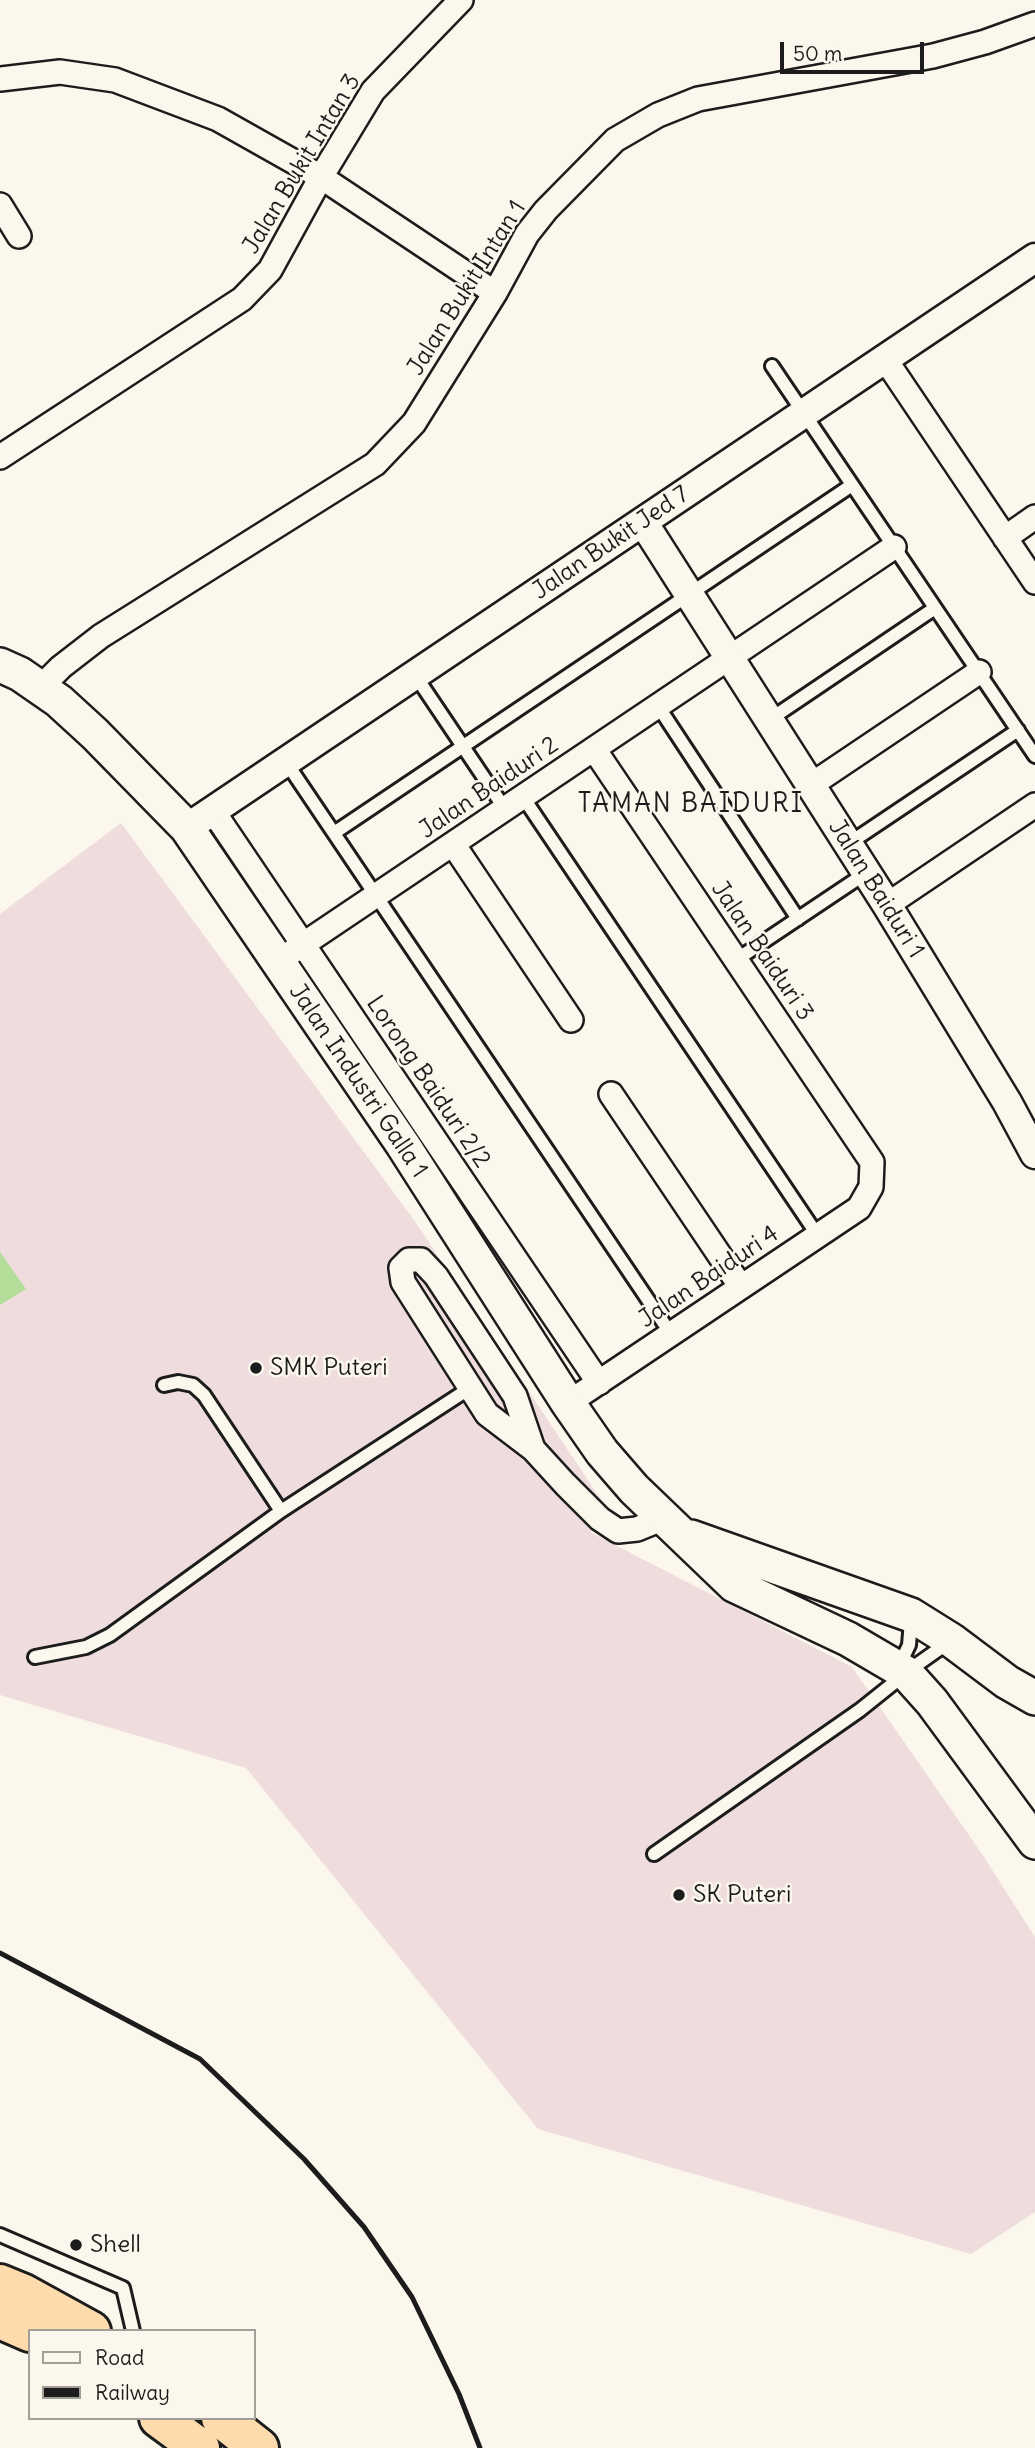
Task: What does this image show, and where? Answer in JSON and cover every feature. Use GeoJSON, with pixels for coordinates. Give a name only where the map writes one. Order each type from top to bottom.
{"type":"FeatureCollection","features":[{"type":"Feature","properties":{"kind":"highway"},"geometry":{"type":"LineString","coordinates":[[0,2284],[87,2329]]}},
{"type":"Feature","properties":{"kind":"highway"},"geometry":{"type":"LineString","coordinates":[[0,2319],[28,2332]]}},
{"type":"Feature","properties":{"kind":"highway"},"geometry":{"type":"LineString","coordinates":[[162,2420],[200,2448]]}},
{"type":"Feature","properties":{"kind":"highway"},"geometry":{"type":"LineString","coordinates":[[223,2420],[259,2448]]}},
{"type":"Feature","properties":{"kind":"main road","name":"Jalan Industri Galla 1"},"geometry":{"type":"LineString","coordinates":[[0,665],[20,674],[59,701],[95,734],[200,819],[290,953],[403,1145],[568,1403],[602,1452],[634,1489],[734,1585],[848,1639],[895,1678],[932,1702],[1035,1842]]}},
{"type":"Feature","properties":{"kind":"main road"},"geometry":{"type":"LineString","coordinates":[[672,1525],[911,1615],[951,1640],[1007,1682],[1035,1698]]}},
{"type":"Feature","properties":{"kind":"street","name":"Jalan Bukit Intan 3"},"geometry":{"type":"LineString","coordinates":[[0,457],[242,299],[270,270],[321,177],[373,91],[461,0]]}},
{"type":"Feature","properties":{"kind":"street","name":"Jalan Bukit Intan 1"},"geometry":{"type":"LineString","coordinates":[[40,688],[61,667],[101,636],[375,464],[414,423],[495,293],[527,234],[546,210],[615,140],[658,115],[698,99],[933,56],[985,42],[1035,24]]}},
{"type":"Feature","properties":{"kind":"street"},"geometry":{"type":"LineString","coordinates":[[0,79],[60,72],[116,80],[218,119],[321,177],[495,293]]}},
{"type":"Feature","properties":{"kind":"street"},"geometry":{"type":"LineString","coordinates":[[0,205],[19,236]]}},
{"type":"Feature","properties":{"kind":"street","name":"Jalan Bukit Jed 7"},"geometry":{"type":"LineString","coordinates":[[200,819],[1035,258]]}},
{"type":"Feature","properties":{"kind":"street"},"geometry":{"type":"LineString","coordinates":[[885,359],[1035,582]]}},
{"type":"Feature","properties":{"kind":"street"},"geometry":{"type":"LineString","coordinates":[[1005,538],[1035,517]]}},
{"type":"Feature","properties":{"kind":"street","name":"Jalan Baiduri 1"},"geometry":{"type":"LineString","coordinates":[[643,522],[867,872],[1007,1102],[1035,1154]]}},
{"type":"Feature","properties":{"kind":"street","name":"Jalan Baiduri 2"},"geometry":{"type":"LineString","coordinates":[[290,953],[894,547]]}},
{"type":"Feature","properties":{"kind":"street"},"geometry":{"type":"LineString","coordinates":[[811,785],[979,672]]}},
{"type":"Feature","properties":{"kind":"street","name":"Jalan Baiduri 3"},"geometry":{"type":"LineString","coordinates":[[594,749],[872,1162],[871,1187]]}},
{"type":"Feature","properties":{"kind":"street"},"geometry":{"type":"LineString","coordinates":[[887,905],[1035,806]]}},
{"type":"Feature","properties":{"kind":"street"},"geometry":{"type":"LineString","coordinates":[[453,844],[571,1020]]}},
{"type":"Feature","properties":{"kind":"street","name":"Lorong Baiduri 2/2"},"geometry":{"type":"LineString","coordinates":[[290,953],[598,1383]]}},
{"type":"Feature","properties":{"kind":"street"},"geometry":{"type":"LineString","coordinates":[[611,1094],[741,1287]]}},
{"type":"Feature","properties":{"kind":"street","name":"Jalan Baiduri 4"},"geometry":{"type":"LineString","coordinates":[[568,1403],[859,1208],[871,1187]]}},
{"type":"Feature","properties":{"kind":"street"},"geometry":{"type":"LineString","coordinates":[[533,1449],[515,1396],[508,1385],[436,1276],[421,1260],[409,1260],[401,1268],[403,1282],[487,1414],[533,1449],[592,1510],[618,1531],[672,1525]]}},
{"type":"Feature","properties":{"kind":"lane"},"geometry":{"type":"LineString","coordinates":[[772,366],[1035,756]]}},
{"type":"Feature","properties":{"kind":"lane"},"geometry":{"type":"LineString","coordinates":[[334,833],[852,485]]}},
{"type":"Feature","properties":{"kind":"lane"},"geometry":{"type":"LineString","coordinates":[[769,720],[935,608]]}},
{"type":"Feature","properties":{"kind":"lane"},"geometry":{"type":"LineString","coordinates":[[415,675],[463,746],[514,803],[818,1236]]}},
{"type":"Feature","properties":{"kind":"lane"},"geometry":{"type":"LineString","coordinates":[[658,706],[797,919]]}},
{"type":"Feature","properties":{"kind":"lane"},"geometry":{"type":"LineString","coordinates":[[848,844],[1017,730]]}},
{"type":"Feature","properties":{"kind":"lane"},"geometry":{"type":"LineString","coordinates":[[286,761],[671,1334]]}},
{"type":"Feature","properties":{"kind":"lane"},"geometry":{"type":"LineString","coordinates":[[736,960],[867,872]]}},
{"type":"Feature","properties":{"kind":"lane"},"geometry":{"type":"LineString","coordinates":[[164,1385],[178,1382],[193,1385],[204,1395],[281,1511]]}},
{"type":"Feature","properties":{"kind":"lane"},"geometry":{"type":"LineString","coordinates":[[35,1657],[86,1647],[110,1635],[281,1511],[470,1388]]}},
{"type":"Feature","properties":{"kind":"lane"},"geometry":{"type":"LineString","coordinates":[[895,1678],[909,1645],[911,1615]]}},
{"type":"Feature","properties":{"kind":"lane"},"geometry":{"type":"LineString","coordinates":[[654,1854],[951,1640]]}},
{"type":"Feature","properties":{"kind":"lane"},"geometry":{"type":"LineString","coordinates":[[0,2235],[123,2288],[133,2329]]}},
{"type":"Feature","properties":{"kind":"shaded area"},"geometry":{"type":"Polygon","coordinates":[[[121,823],[414,1220],[612,1516],[590,1532],[852,1667],[982,1854],[1035,1937],[1035,2212],[971,2254],[538,2129],[246,1768],[0,1695],[0,914],[121,823]]]}},
{"type":"Feature","properties":{"kind":"green space"},"geometry":{"type":"Polygon","coordinates":[[[0,1252],[26,1289],[0,1305],[0,1252]]]}},
{"type":"Feature","properties":{"kind":"railway"},"geometry":{"type":"LineString","coordinates":[[0,1953],[200,2059],[304,2159],[364,2227],[412,2297],[459,2394],[480,2448]]}},
{"type":"Feature","properties":{"kind":"place","name":"SMK Puteri"},"geometry":{"type":"Point","coordinates":[256,1368]}},
{"type":"Feature","properties":{"kind":"place","name":"SK Puteri"},"geometry":{"type":"Point","coordinates":[679,1895]}},
{"type":"Feature","properties":{"kind":"place","name":"Shell"},"geometry":{"type":"Point","coordinates":[76,2245]}},
{"type":"Feature","properties":{"kind":"district","name":"TAMAN BAIDURI"},"geometry":{"type":"Point","coordinates":[691,805]}}]}
